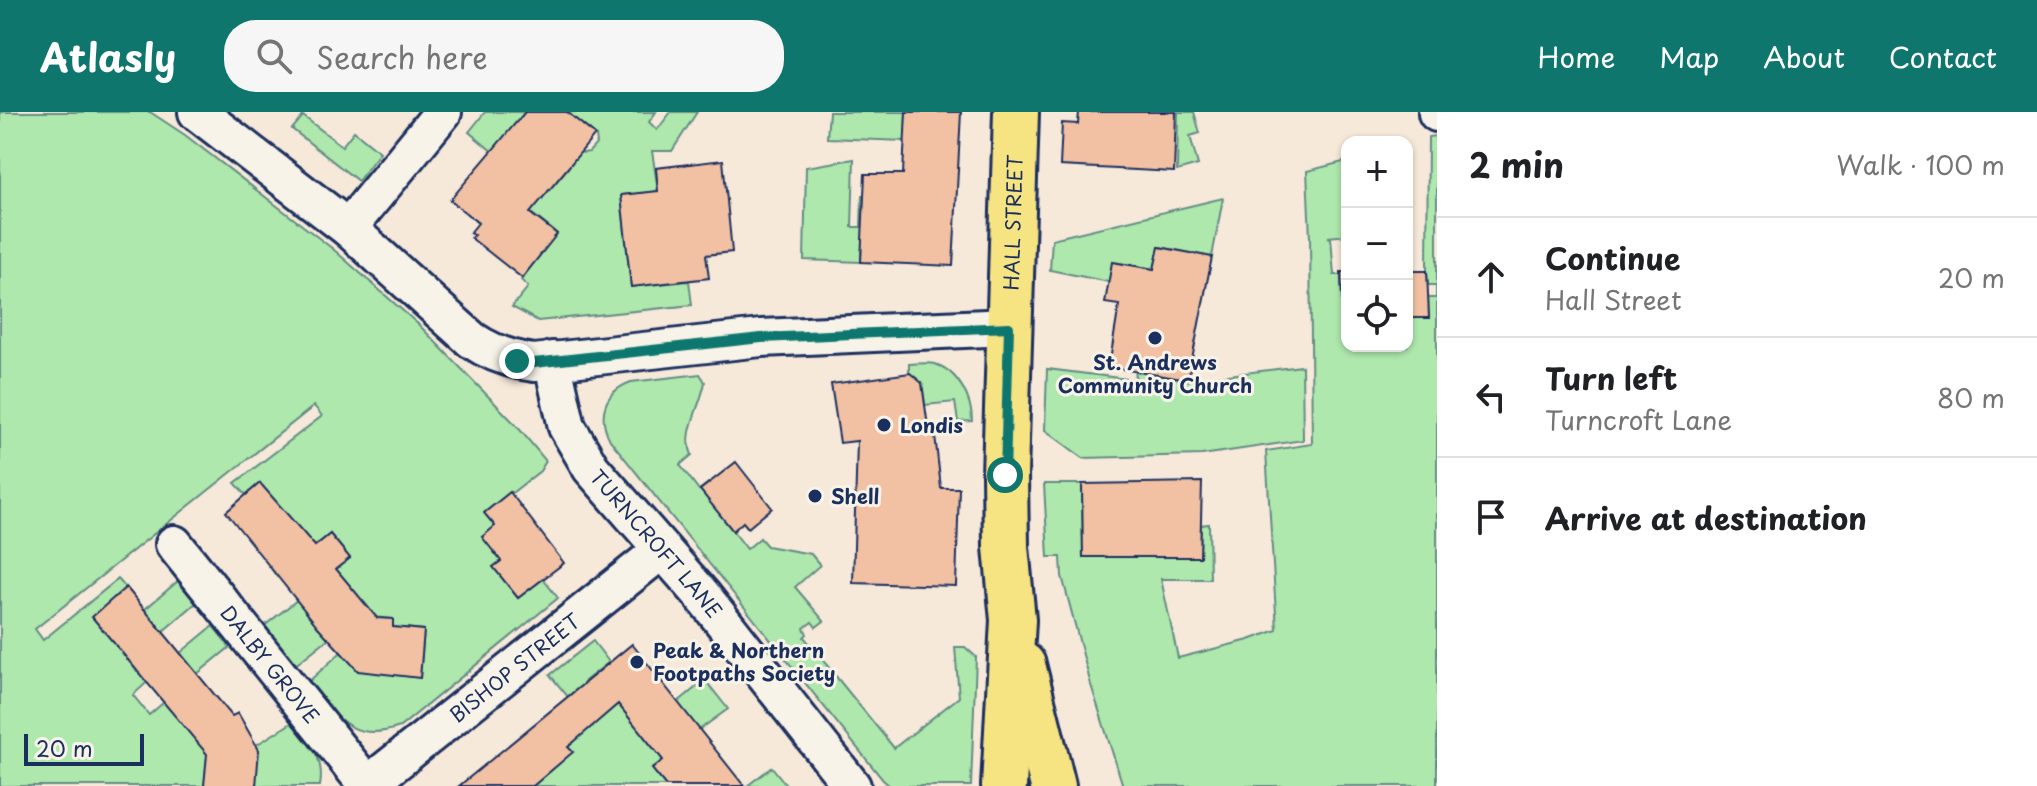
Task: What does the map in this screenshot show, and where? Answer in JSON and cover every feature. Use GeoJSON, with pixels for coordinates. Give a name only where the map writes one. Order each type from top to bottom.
{"type":"FeatureCollection","features":[{"type":"Feature","properties":{"kind":"main road","name":"HALL STREET"},"geometry":{"type":"LineString","coordinates":[[1016,112],[1005,475],[1006,547],[1013,620],[1053,786]]}},
{"type":"Feature","properties":{"kind":"main road","name":"HALL STREET"},"geometry":{"type":"LineString","coordinates":[[1004,786],[1013,620]]}},
{"type":"Feature","properties":{"kind":"street"},"geometry":{"type":"LineString","coordinates":[[197,112],[348,228],[483,347],[517,361],[534,363],[761,338],[1009,327]]}},
{"type":"Feature","properties":{"kind":"street"},"geometry":{"type":"LineString","coordinates":[[348,228],[443,112]]}},
{"type":"Feature","properties":{"kind":"street","name":"TURNCROFT LANE"},"geometry":{"type":"LineString","coordinates":[[552,360],[567,427],[591,468],[775,686],[852,786]]}},
{"type":"Feature","properties":{"kind":"street","name":"DALBY GROVE"},"geometry":{"type":"LineString","coordinates":[[174,544],[367,786]]}},
{"type":"Feature","properties":{"kind":"street","name":"BISHOP STREET"},"geometry":{"type":"LineString","coordinates":[[367,786],[662,550]]}},
{"type":"Feature","properties":{"kind":"green space"},"geometry":{"type":"Polygon","coordinates":[[[0,112],[150,112],[185,135],[333,249],[419,325],[516,425],[546,461],[540,471],[485,514],[495,526],[501,561],[494,567],[518,598],[543,579],[558,598],[400,727],[369,732],[346,724],[308,682],[361,634],[357,670],[420,678],[424,630],[393,627],[392,619],[363,616],[294,666],[263,627],[297,600],[318,627],[358,595],[336,569],[350,558],[330,534],[277,577],[263,557],[260,483],[246,495],[235,483],[322,416],[314,406],[35,629],[43,640],[118,579],[126,588],[154,676],[133,695],[149,715],[164,702],[208,747],[204,786],[0,786],[0,112]]]}},
{"type":"Feature","properties":{"kind":"green space"},"geometry":{"type":"Polygon","coordinates":[[[485,112],[525,112],[493,152],[469,132],[485,112]]]}},
{"type":"Feature","properties":{"kind":"green space"},"geometry":{"type":"Polygon","coordinates":[[[567,112],[656,112],[649,122],[657,130],[671,112],[697,112],[672,151],[652,151],[658,191],[621,196],[631,287],[689,281],[692,305],[538,321],[512,307],[528,287],[521,280],[556,233],[530,212],[478,223],[475,221],[538,175],[553,186],[572,163],[569,142],[583,153],[589,152],[597,143],[596,136],[567,112]]]}},
{"type":"Feature","properties":{"kind":"green space"},"geometry":{"type":"Polygon","coordinates":[[[829,112],[906,112],[905,141],[827,138],[829,112]]]}},
{"type":"Feature","properties":{"kind":"green space"},"geometry":{"type":"Polygon","coordinates":[[[1178,112],[1194,112],[1200,133],[1190,136],[1198,165],[1177,171],[1178,112]]]}},
{"type":"Feature","properties":{"kind":"green space"},"geometry":{"type":"Polygon","coordinates":[[[303,116],[342,146],[354,131],[380,152],[358,181],[292,129],[303,116]]]}},
{"type":"Feature","properties":{"kind":"green space"},"geometry":{"type":"Polygon","coordinates":[[[1435,136],[1437,145],[1437,786],[1123,786],[1091,685],[1062,576],[1061,557],[1048,557],[1044,484],[1082,484],[1083,557],[1200,557],[1201,525],[1209,524],[1210,579],[1161,579],[1178,658],[1277,630],[1266,451],[1312,444],[1307,171],[1341,162],[1341,236],[1328,237],[1331,238],[1334,275],[1341,275],[1341,352],[1413,352],[1413,318],[1429,318],[1428,298],[1436,298],[1436,285],[1428,285],[1427,271],[1428,137],[1435,136]]]}},
{"type":"Feature","properties":{"kind":"green space"},"geometry":{"type":"Polygon","coordinates":[[[854,159],[852,227],[861,227],[862,195],[903,197],[877,250],[861,250],[861,262],[804,260],[806,167],[854,159]]]}},
{"type":"Feature","properties":{"kind":"green space"},"geometry":{"type":"Polygon","coordinates":[[[1223,198],[1212,257],[1160,247],[1154,269],[1113,262],[1109,282],[1050,270],[1052,239],[1223,198]]]}},
{"type":"Feature","properties":{"kind":"green space"},"geometry":{"type":"Polygon","coordinates":[[[909,364],[935,364],[957,379],[966,395],[972,421],[958,422],[955,402],[925,405],[922,383],[909,373],[909,364]]]}},
{"type":"Feature","properties":{"kind":"green space"},"geometry":{"type":"Polygon","coordinates":[[[1302,366],[1303,440],[1202,455],[1083,458],[1045,430],[1047,369],[1135,380],[1136,371],[1188,380],[1302,366]]]}},
{"type":"Feature","properties":{"kind":"green space"},"geometry":{"type":"Polygon","coordinates":[[[700,374],[705,382],[689,438],[692,455],[680,465],[699,490],[711,481],[720,493],[710,501],[747,549],[760,538],[767,546],[811,554],[820,565],[795,587],[824,621],[816,627],[812,622],[804,628],[807,634],[804,637],[894,748],[959,697],[955,647],[965,647],[976,657],[971,786],[890,786],[883,780],[610,440],[604,413],[609,398],[622,386],[631,382],[700,374]]]}},
{"type":"Feature","properties":{"kind":"green space"},"geometry":{"type":"Polygon","coordinates":[[[178,581],[196,603],[162,632],[144,610],[178,581]]]}},
{"type":"Feature","properties":{"kind":"green space"},"geometry":{"type":"Polygon","coordinates":[[[213,626],[230,647],[197,674],[179,654],[213,626]]]}},
{"type":"Feature","properties":{"kind":"green space"},"geometry":{"type":"Polygon","coordinates":[[[593,641],[609,662],[585,681],[609,711],[618,704],[678,702],[705,680],[728,709],[699,730],[643,735],[663,760],[652,769],[666,786],[533,786],[572,752],[545,718],[592,726],[550,675],[593,641]]]}},
{"type":"Feature","properties":{"kind":"green space"},"geometry":{"type":"Polygon","coordinates":[[[293,722],[318,759],[320,786],[256,786],[256,745],[293,722]]]}},
{"type":"Feature","properties":{"kind":"green space"},"geometry":{"type":"Polygon","coordinates":[[[772,767],[787,786],[747,786],[772,767]]]}},
{"type":"Feature","properties":{"kind":"building"},"geometry":{"type":"Polygon","coordinates":[[[525,112],[567,112],[595,135],[530,213],[557,234],[522,278],[471,238],[474,235],[470,233],[478,223],[450,200],[525,112]]]}},
{"type":"Feature","properties":{"kind":"building"},"geometry":{"type":"Polygon","coordinates":[[[906,112],[961,112],[953,266],[861,262],[865,174],[903,174],[906,112]]]}},
{"type":"Feature","properties":{"kind":"building"},"geometry":{"type":"Polygon","coordinates":[[[1079,112],[1176,112],[1174,172],[1060,166],[1062,123],[1078,124],[1079,112]]]}},
{"type":"Feature","properties":{"kind":"building"},"geometry":{"type":"Polygon","coordinates":[[[723,160],[732,252],[706,255],[709,278],[631,287],[621,195],[658,191],[656,168],[723,160]]]}},
{"type":"Feature","properties":{"kind":"building","name":"St. Andrews Community Church"},"geometry":{"type":"Polygon","coordinates":[[[1159,247],[1212,257],[1188,380],[1109,367],[1119,305],[1105,303],[1112,262],[1154,269],[1159,247]]]}},
{"type":"Feature","properties":{"kind":"building"},"geometry":{"type":"Polygon","coordinates":[[[1413,271],[1427,271],[1429,318],[1413,318],[1413,271]]]}},
{"type":"Feature","properties":{"kind":"building"},"geometry":{"type":"Polygon","coordinates":[[[910,373],[922,383],[928,427],[934,426],[941,488],[959,488],[956,586],[853,583],[857,441],[840,443],[831,384],[910,373]]]}},
{"type":"Feature","properties":{"kind":"building"},"geometry":{"type":"Polygon","coordinates":[[[736,462],[772,508],[748,528],[743,522],[733,531],[700,490],[736,462]]]}},
{"type":"Feature","properties":{"kind":"building"},"geometry":{"type":"Polygon","coordinates":[[[1202,482],[1200,557],[1083,557],[1082,484],[1202,482]]]}},
{"type":"Feature","properties":{"kind":"building"},"geometry":{"type":"Polygon","coordinates":[[[260,483],[315,546],[330,534],[350,558],[336,569],[377,618],[393,619],[393,627],[424,630],[420,678],[358,671],[318,627],[226,512],[260,483]]]}},
{"type":"Feature","properties":{"kind":"building"},"geometry":{"type":"Polygon","coordinates":[[[510,492],[564,563],[518,598],[493,567],[501,561],[482,537],[495,526],[484,513],[510,492]]]}},
{"type":"Feature","properties":{"kind":"building"},"geometry":{"type":"Polygon","coordinates":[[[126,587],[232,716],[238,713],[259,750],[256,786],[204,786],[207,754],[92,617],[126,587]]]}},
{"type":"Feature","properties":{"kind":"building"},"geometry":{"type":"Polygon","coordinates":[[[632,644],[744,786],[666,786],[652,769],[663,760],[618,704],[568,747],[573,752],[533,786],[459,786],[632,644]]]}},
{"type":"Feature","properties":{"kind":"place","name":"St. Andrews Community Church"},"geometry":{"type":"Point","coordinates":[1155,338]}},
{"type":"Feature","properties":{"kind":"place","name":"Londis"},"geometry":{"type":"Point","coordinates":[884,425]}},
{"type":"Feature","properties":{"kind":"place","name":"Shell"},"geometry":{"type":"Point","coordinates":[815,496]}},
{"type":"Feature","properties":{"kind":"place","name":"Peak & Northern Footpaths Society"},"geometry":{"type":"Point","coordinates":[637,662]}},
{"type":"Feature","properties":{"kind":"route"},"geometry":{"type":"LineString","coordinates":[[517,361],[534,363],[761,338],[1009,327],[1005,475]]}}]}
